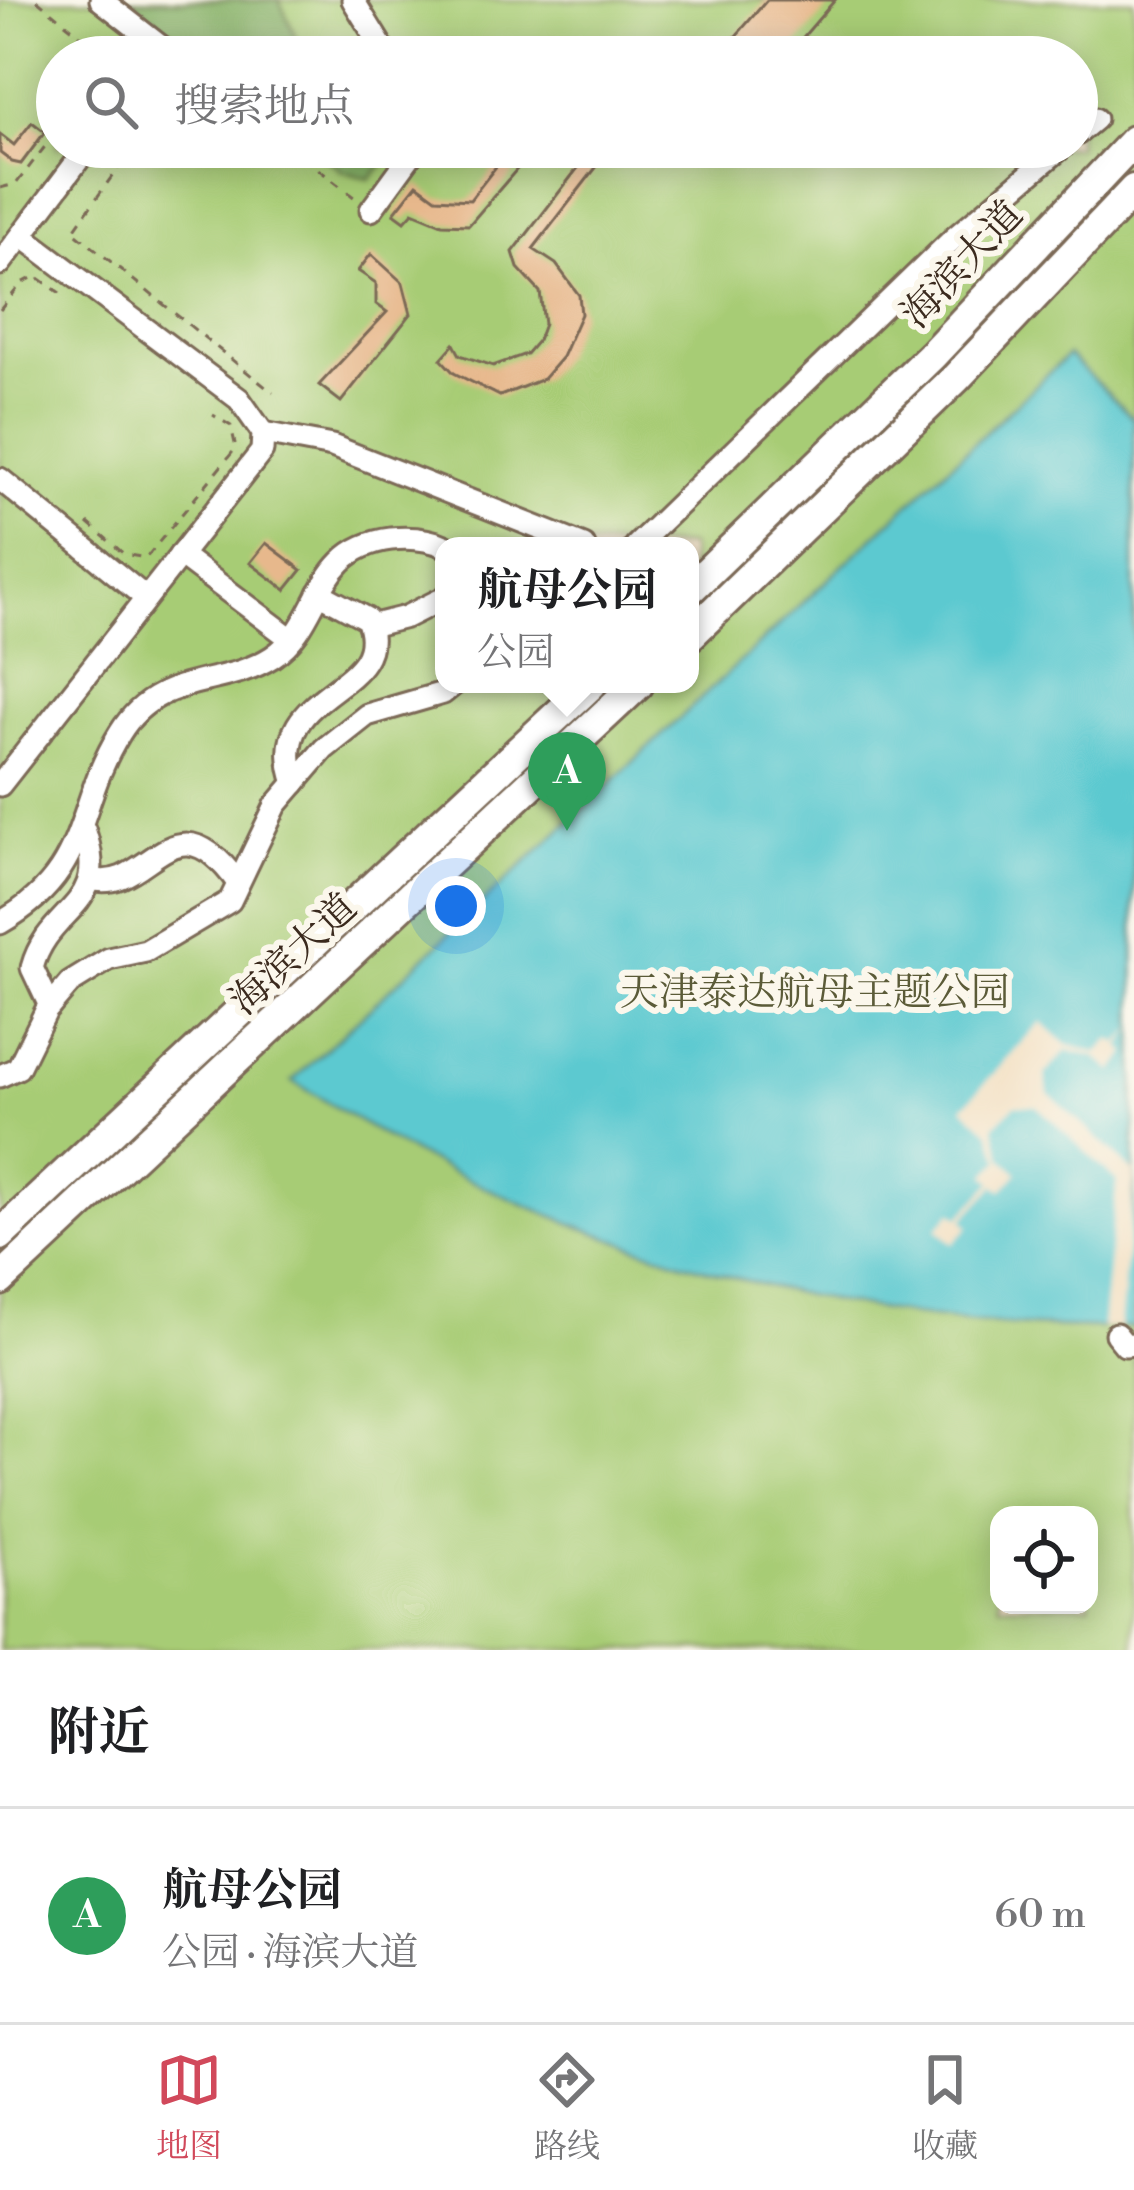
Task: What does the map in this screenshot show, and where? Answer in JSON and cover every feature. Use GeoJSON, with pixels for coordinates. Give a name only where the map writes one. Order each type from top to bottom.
{"type":"FeatureCollection","features":[{"type":"Feature","properties":{"kind":"highway","name":"海滨大道"},"geometry":{"type":"LineString","coordinates":[[699,581],[932,355],[1134,141]]}},
{"type":"Feature","properties":{"kind":"highway","name":"海滨大道"},"geometry":{"type":"LineString","coordinates":[[699,626],[956,378],[1134,190]]}},
{"type":"Feature","properties":{"kind":"highway","name":"海滨大道"},"geometry":{"type":"LineString","coordinates":[[0,1235],[581,693]]}},
{"type":"Feature","properties":{"kind":"highway","name":"海滨大道"},"geometry":{"type":"LineString","coordinates":[[0,1280],[628,693]]}},
{"type":"Feature","properties":{"kind":"street"},"geometry":{"type":"LineString","coordinates":[[101,0],[144,36]]}},
{"type":"Feature","properties":{"kind":"street"},"geometry":{"type":"LineString","coordinates":[[353,0],[375,36]]}},
{"type":"Feature","properties":{"kind":"street"},"geometry":{"type":"LineString","coordinates":[[0,265],[72,168]]}},
{"type":"Feature","properties":{"kind":"street"},"geometry":{"type":"LineString","coordinates":[[371,210],[402,168]]}},
{"type":"Feature","properties":{"kind":"street"},"geometry":{"type":"LineString","coordinates":[[646,537],[953,239],[1037,168]]}},
{"type":"Feature","properties":{"kind":"street"},"geometry":{"type":"LineString","coordinates":[[0,785],[262,451],[263,433],[239,399],[22,236]]}},
{"type":"Feature","properties":{"kind":"street"},"geometry":{"type":"LineString","coordinates":[[263,433],[332,446],[561,537]]}},
{"type":"Feature","properties":{"kind":"street"},"geometry":{"type":"LineString","coordinates":[[0,479],[146,598]]}},
{"type":"Feature","properties":{"kind":"street"},"geometry":{"type":"LineString","coordinates":[[0,923],[25,909],[60,873],[84,829],[120,733],[144,707],[175,685],[247,670],[290,638],[337,560],[371,542],[406,537],[435,544]]}},
{"type":"Feature","properties":{"kind":"street"},"geometry":{"type":"LineString","coordinates":[[180,555],[290,638]]}},
{"type":"Feature","properties":{"kind":"street"},"geometry":{"type":"LineString","coordinates":[[295,783],[288,764],[290,734],[314,701],[356,676],[370,648],[370,626],[355,609],[319,592]]}},
{"type":"Feature","properties":{"kind":"street"},"geometry":{"type":"LineString","coordinates":[[370,626],[406,617],[435,602]]}},
{"type":"Feature","properties":{"kind":"street"},"geometry":{"type":"LineString","coordinates":[[0,1076],[18,1068],[50,1006],[70,983],[109,959],[146,951],[230,901],[276,805],[325,748],[367,716],[443,693]]}},
{"type":"Feature","properties":{"kind":"street"},"geometry":{"type":"LineString","coordinates":[[50,1006],[34,980],[37,950],[85,898],[91,879],[91,849],[84,829]]}},
{"type":"Feature","properties":{"kind":"street"},"geometry":{"type":"LineString","coordinates":[[91,879],[113,881],[166,845],[183,844],[202,846],[238,883]]}},
{"type":"Feature","properties":{"kind":"path"},"geometry":{"type":"LineString","coordinates":[[37,0],[81,36]]}},
{"type":"Feature","properties":{"kind":"path"},"geometry":{"type":"LineString","coordinates":[[0,188],[16,184],[36,158]]}},
{"type":"Feature","properties":{"kind":"path"},"geometry":{"type":"LineString","coordinates":[[119,168],[73,231],[273,393]]}},
{"type":"Feature","properties":{"kind":"path"},"geometry":{"type":"LineString","coordinates":[[317,168],[371,210]]}},
{"type":"Feature","properties":{"kind":"path"},"geometry":{"type":"LineString","coordinates":[[0,310],[22,283],[36,276],[60,293]]}},
{"type":"Feature","properties":{"kind":"path"},"geometry":{"type":"LineString","coordinates":[[88,523],[124,554],[146,558],[236,448],[231,426],[212,415]]}},
{"type":"Feature","properties":{"kind":"green space"},"geometry":{"type":"Polygon","coordinates":[[[0,0],[1134,0],[1134,1650],[0,1650],[0,0]]]}},
{"type":"Feature","properties":{"kind":"green space"},"geometry":{"type":"Polygon","coordinates":[[[130,0],[279,0],[295,36],[174,36],[130,0]]]}},
{"type":"Feature","properties":{"kind":"green space"},"geometry":{"type":"Polygon","coordinates":[[[338,168],[380,168],[370,179],[338,168]]]}},
{"type":"Feature","properties":{"kind":"water","name":"天津泰达航母主题公园"},"geometry":{"type":"Polygon","coordinates":[[[1068,355],[1134,419],[1134,1327],[1042,1327],[858,1306],[675,1260],[501,1194],[402,1146],[292,1081],[1068,355]]]}},
{"type":"Feature","properties":{"kind":"pier"},"geometry":{"type":"Polygon","coordinates":[[[1041,1022],[1067,1045],[1098,1053],[1111,1039],[1119,1044],[1134,1027],[1121,1047],[1127,1053],[1113,1071],[1096,1057],[1067,1050],[1045,1074],[1048,1093],[1134,1172],[1120,1328],[1102,1328],[1117,1181],[1037,1106],[1015,1105],[994,1126],[1003,1159],[1018,1173],[1003,1190],[995,1185],[963,1220],[969,1226],[953,1244],[937,1229],[952,1212],[960,1217],[993,1182],[986,1175],[1000,1160],[990,1132],[963,1107],[1041,1022]]]}},
{"type":"Feature","properties":{"kind":"building"},"geometry":{"type":"Polygon","coordinates":[[[767,0],[835,0],[804,36],[736,36],[767,0]]]}},
{"type":"Feature","properties":{"kind":"building"},"geometry":{"type":"Polygon","coordinates":[[[32,122],[36,125],[36,144],[21,164],[0,153],[0,134],[14,145],[32,122]]]}},
{"type":"Feature","properties":{"kind":"building"},"geometry":{"type":"Polygon","coordinates":[[[495,168],[518,168],[469,225],[442,224],[413,212],[405,221],[394,213],[417,184],[436,198],[470,200],[495,168]]]}},
{"type":"Feature","properties":{"kind":"building"},"geometry":{"type":"Polygon","coordinates":[[[578,168],[596,168],[533,249],[556,264],[579,295],[581,314],[562,357],[543,379],[500,396],[454,373],[441,359],[454,344],[460,355],[493,366],[526,354],[538,340],[544,324],[540,292],[518,268],[513,252],[578,168]]]}},
{"type":"Feature","properties":{"kind":"building"},"geometry":{"type":"Polygon","coordinates":[[[371,254],[403,283],[411,314],[341,402],[319,385],[387,312],[376,304],[376,283],[358,271],[371,254]]]}},
{"type":"Feature","properties":{"kind":"building"},"geometry":{"type":"Polygon","coordinates":[[[266,543],[302,570],[286,590],[250,563],[266,543]]]}},
{"type":"Feature","properties":{"kind":"place","name":"航母公园"},"geometry":{"type":"Point","coordinates":[567,831]}}]}
